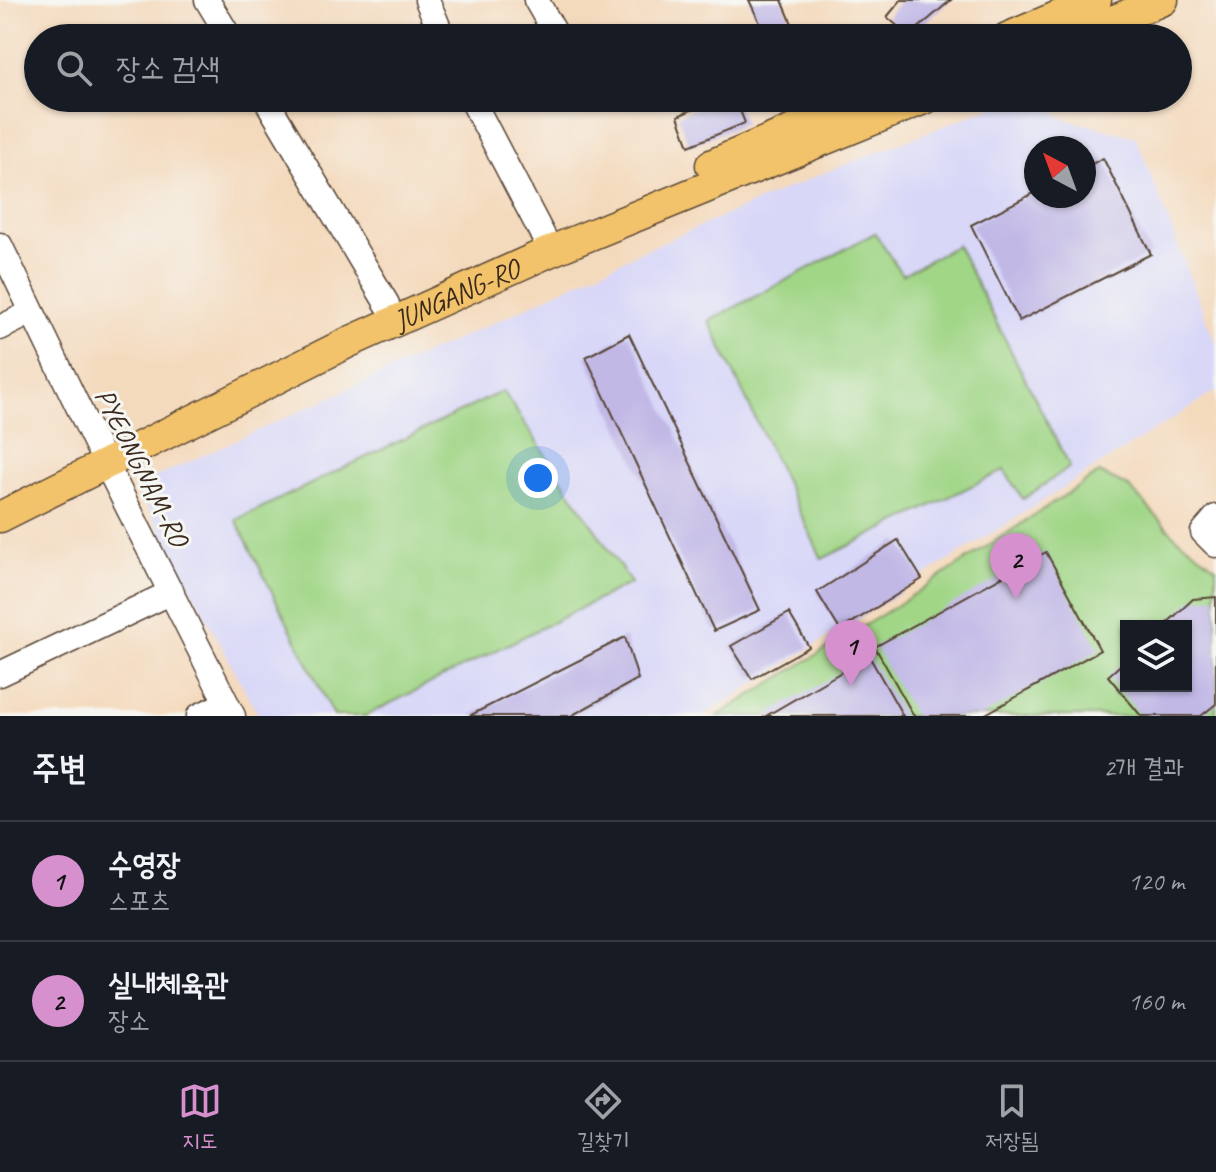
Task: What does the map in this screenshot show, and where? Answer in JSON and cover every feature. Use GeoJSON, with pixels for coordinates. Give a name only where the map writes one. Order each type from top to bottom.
{"type":"FeatureCollection","features":[{"type":"Feature","properties":{"kind":"main road"},"geometry":{"type":"LineString","coordinates":[[1040,24],[1096,0]]}},
{"type":"Feature","properties":{"kind":"main road"},"geometry":{"type":"LineString","coordinates":[[1105,24],[1163,0]]}},
{"type":"Feature","properties":{"kind":"main road","name":"JUNGANG-RO"},"geometry":{"type":"LineString","coordinates":[[0,497],[102,456],[347,343],[547,244],[836,112]]}},
{"type":"Feature","properties":{"kind":"main road","name":"JUNGANG-RO"},"geometry":{"type":"LineString","coordinates":[[0,517],[102,456],[387,304],[890,112]]}},
{"type":"Feature","properties":{"kind":"street"},"geometry":{"type":"LineString","coordinates":[[207,0],[222,24]]}},
{"type":"Feature","properties":{"kind":"street"},"geometry":{"type":"LineString","coordinates":[[427,0],[437,24]]}},
{"type":"Feature","properties":{"kind":"street"},"geometry":{"type":"LineString","coordinates":[[536,0],[550,24]]}},
{"type":"Feature","properties":{"kind":"street"},"geometry":{"type":"LineString","coordinates":[[273,112],[387,304]]}},
{"type":"Feature","properties":{"kind":"street"},"geometry":{"type":"LineString","coordinates":[[478,112],[547,244]]}},
{"type":"Feature","properties":{"kind":"street","name":"PYEONGNAM-RO"},"geometry":{"type":"LineString","coordinates":[[0,245],[230,709]]}},
{"type":"Feature","properties":{"kind":"street"},"geometry":{"type":"LineString","coordinates":[[0,328],[32,312]]}},
{"type":"Feature","properties":{"kind":"street"},"geometry":{"type":"LineString","coordinates":[[0,674],[172,592]]}},
{"type":"Feature","properties":{"kind":"street"},"geometry":{"type":"LineString","coordinates":[[199,716],[230,709]]}},
{"type":"Feature","properties":{"kind":"shaded area"},"geometry":{"type":"Polygon","coordinates":[[[979,112],[1055,112],[1061,118],[1136,137],[1216,345],[1216,391],[703,716],[259,716],[136,486],[502,319],[640,252],[824,173],[979,112]]]}},
{"type":"Feature","properties":{"kind":"green space"},"geometry":{"type":"Polygon","coordinates":[[[875,233],[902,275],[957,245],[1070,467],[1023,499],[1004,470],[822,559],[709,321],[875,233]]]}},
{"type":"Feature","properties":{"kind":"green space"},"geometry":{"type":"Polygon","coordinates":[[[503,391],[631,583],[365,716],[334,716],[236,520],[503,391]]]}},
{"type":"Feature","properties":{"kind":"green space"},"geometry":{"type":"Polygon","coordinates":[[[1099,473],[1129,487],[1176,537],[1216,567],[1216,716],[717,716],[896,606],[1099,473]]]}},
{"type":"Feature","properties":{"kind":"building"},"geometry":{"type":"Polygon","coordinates":[[[749,0],[782,0],[792,24],[760,24],[749,0]]]}},
{"type":"Feature","properties":{"kind":"building"},"geometry":{"type":"Polygon","coordinates":[[[901,0],[951,0],[923,24],[895,24],[887,17],[901,0]]]}},
{"type":"Feature","properties":{"kind":"building"},"geometry":{"type":"Polygon","coordinates":[[[687,112],[741,112],[745,123],[689,146],[678,116],[687,112]]]}},
{"type":"Feature","properties":{"kind":"building"},"geometry":{"type":"Polygon","coordinates":[[[1103,158],[1151,254],[1019,321],[971,225],[1024,198],[1024,208],[1096,208],[1096,162],[1103,158]]]}},
{"type":"Feature","properties":{"kind":"building"},"geometry":{"type":"Polygon","coordinates":[[[629,334],[760,610],[714,631],[586,357],[629,334]]]}},
{"type":"Feature","properties":{"kind":"building"},"geometry":{"type":"Polygon","coordinates":[[[898,540],[922,579],[840,630],[817,592],[898,540]]]}},
{"type":"Feature","properties":{"kind":"building"},"geometry":{"type":"Polygon","coordinates":[[[1046,552],[1100,650],[982,716],[914,716],[875,647],[1046,552]]]}},
{"type":"Feature","properties":{"kind":"building"},"geometry":{"type":"Polygon","coordinates":[[[1216,597],[1216,704],[1201,716],[1141,716],[1121,692],[1192,692],[1192,620],[1170,620],[1193,599],[1216,597]]]}},
{"type":"Feature","properties":{"kind":"building"},"geometry":{"type":"Polygon","coordinates":[[[789,613],[809,647],[752,679],[731,646],[789,613]]]}},
{"type":"Feature","properties":{"kind":"building"},"geometry":{"type":"Polygon","coordinates":[[[625,637],[638,679],[571,716],[469,716],[625,637]]]}},
{"type":"Feature","properties":{"kind":"building"},"geometry":{"type":"Polygon","coordinates":[[[869,656],[903,716],[766,716],[869,656]]]}},
{"type":"Feature","properties":{"kind":"building"},"geometry":{"type":"Polygon","coordinates":[[[1120,665],[1120,691],[1108,676],[1120,665]]]}},
{"type":"Feature","properties":{"kind":"place","name":"실내체육관"},"geometry":{"type":"Point","coordinates":[1016,599]}},
{"type":"Feature","properties":{"kind":"place","name":"수영장"},"geometry":{"type":"Point","coordinates":[851,686]}}]}
